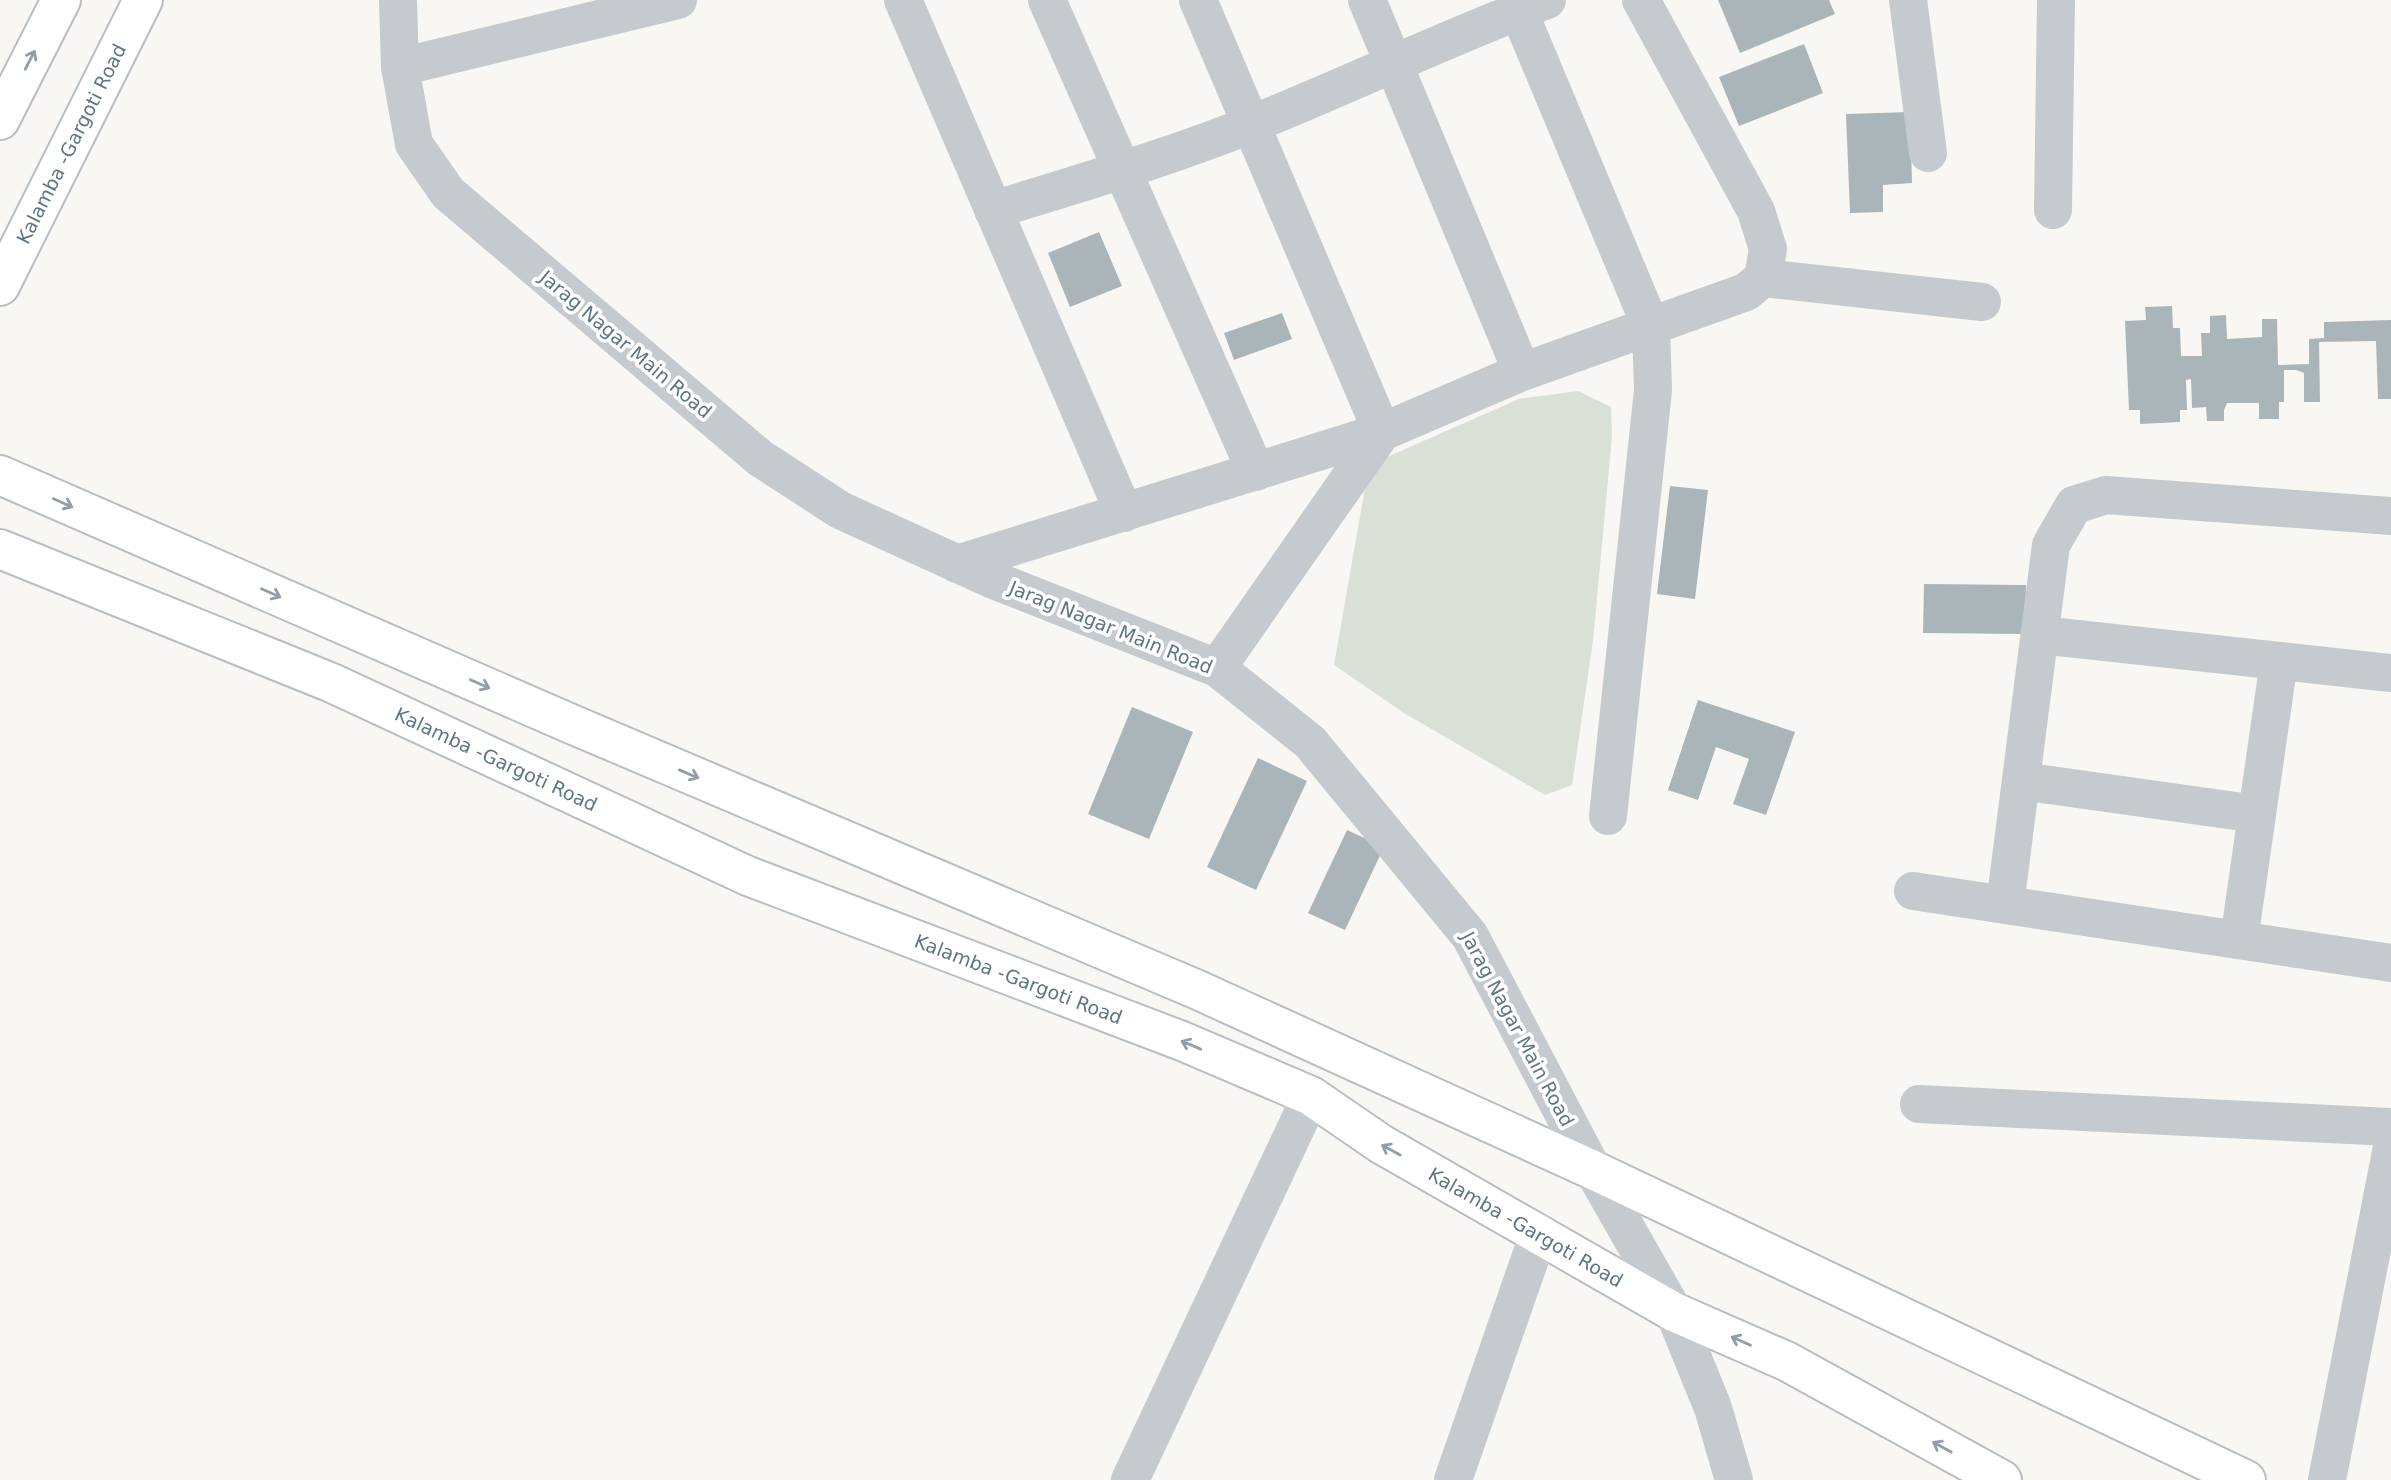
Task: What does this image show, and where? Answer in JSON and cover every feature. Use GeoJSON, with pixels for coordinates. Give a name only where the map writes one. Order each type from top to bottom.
{"type":"FeatureCollection","features":[{"type":"Feature","properties":{"kind":"main road"},"geometry":{"type":"LineString","coordinates":[[0,120],[61,0]]}},
{"type":"Feature","properties":{"kind":"main road","name":"Kalamba -Gargoti Road"},"geometry":{"type":"LineString","coordinates":[[0,286],[143,0]]}},
{"type":"Feature","properties":{"kind":"main road"},"geometry":{"type":"LineString","coordinates":[[0,475],[569,723],[1198,990],[1593,1170],[2246,1480]]}},
{"type":"Feature","properties":{"kind":"main road","name":"Kalamba -Gargoti Road"},"geometry":{"type":"LineString","coordinates":[[0,550],[332,683],[748,876],[1182,1041],[1311,1096],[1381,1144],[1674,1312],[1786,1361],[2002,1480]]}},
{"type":"Feature","properties":{"kind":"street","name":"Jarag Nagar Main Road"},"geometry":{"type":"LineString","coordinates":[[398,0],[400,67],[414,144],[448,193],[760,458],[840,510],[957,564],[1217,668],[1310,742],[1470,936],[1593,1170],[1674,1312],[1713,1408],[1734,1480]]}},
{"type":"Feature","properties":{"kind":"street"},"geometry":{"type":"LineString","coordinates":[[400,67],[678,0]]}},
{"type":"Feature","properties":{"kind":"street"},"geometry":{"type":"LineString","coordinates":[[903,0],[1124,513]]}},
{"type":"Feature","properties":{"kind":"street"},"geometry":{"type":"LineString","coordinates":[[1047,0],[1256,472]]}},
{"type":"Feature","properties":{"kind":"street"},"geometry":{"type":"LineString","coordinates":[[1198,0],[1382,432]]}},
{"type":"Feature","properties":{"kind":"street"},"geometry":{"type":"LineString","coordinates":[[1367,0],[1522,372]]}},
{"type":"Feature","properties":{"kind":"street"},"geometry":{"type":"LineString","coordinates":[[957,564],[1382,432],[1522,372],[1746,292],[1763,278],[1768,249],[1756,211],[1641,0]]}},
{"type":"Feature","properties":{"kind":"street"},"geometry":{"type":"LineString","coordinates":[[1908,0],[1928,153]]}},
{"type":"Feature","properties":{"kind":"street"},"geometry":{"type":"LineString","coordinates":[[2053,210],[2056,0]]}},
{"type":"Feature","properties":{"kind":"street"},"geometry":{"type":"LineString","coordinates":[[993,210],[1122,170],[1251,125],[1527,4],[1651,327],[1653,390],[1608,816]]}},
{"type":"Feature","properties":{"kind":"street"},"geometry":{"type":"LineString","coordinates":[[1763,278],[1982,302]]}},
{"type":"Feature","properties":{"kind":"street"},"geometry":{"type":"LineString","coordinates":[[1217,668],[1382,432]]}},
{"type":"Feature","properties":{"kind":"street"},"geometry":{"type":"LineString","coordinates":[[2005,905],[2051,545],[2074,505],[2106,495],[2391,516]]}},
{"type":"Feature","properties":{"kind":"street"},"geometry":{"type":"LineString","coordinates":[[2040,635],[2391,673]]}},
{"type":"Feature","properties":{"kind":"street"},"geometry":{"type":"LineString","coordinates":[[2239,940],[2279,661]]}},
{"type":"Feature","properties":{"kind":"street"},"geometry":{"type":"LineString","coordinates":[[2021,781],[2257,814]]}},
{"type":"Feature","properties":{"kind":"street"},"geometry":{"type":"LineString","coordinates":[[1913,891],[2391,963]]}},
{"type":"Feature","properties":{"kind":"street"},"geometry":{"type":"LineString","coordinates":[[1130,1480],[1311,1096]]}},
{"type":"Feature","properties":{"kind":"street"},"geometry":{"type":"LineString","coordinates":[[1919,1104],[2391,1127]]}},
{"type":"Feature","properties":{"kind":"street"},"geometry":{"type":"LineString","coordinates":[[2327,1480],[2389,1177]]}},
{"type":"Feature","properties":{"kind":"street"},"geometry":{"type":"LineString","coordinates":[[1452,1480],[1539,1233]]}},
{"type":"Feature","properties":{"kind":"shaded area"},"geometry":{"type":"Polygon","coordinates":[[[1578,391],[1611,407],[1612,436],[1593,641],[1572,785],[1545,795],[1404,713],[1334,665],[1369,465],[1519,399],[1578,391]]]}},
{"type":"Feature","properties":{"kind":"building"},"geometry":{"type":"Polygon","coordinates":[[[1718,0],[1829,0],[1835,14],[1740,53],[1718,0]]]}},
{"type":"Feature","properties":{"kind":"building"},"geometry":{"type":"Polygon","coordinates":[[[1804,44],[1823,93],[1739,126],[1719,77],[1804,44]]]}},
{"type":"Feature","properties":{"kind":"building"},"geometry":{"type":"Polygon","coordinates":[[[1910,112],[1912,183],[1883,185],[1883,212],[1850,213],[1846,114],[1910,112]]]}},
{"type":"Feature","properties":{"kind":"building"},"geometry":{"type":"Polygon","coordinates":[[[1099,232],[1122,286],[1070,307],[1048,253],[1099,232]]]}},
{"type":"Feature","properties":{"kind":"building"},"geometry":{"type":"Polygon","coordinates":[[[2172,306],[2173,328],[2180,328],[2181,356],[2202,356],[2201,333],[2210,333],[2210,316],[2226,315],[2227,339],[2262,337],[2262,319],[2277,319],[2278,365],[2309,364],[2309,339],[2324,338],[2324,322],[2391,320],[2391,399],[2378,399],[2376,341],[2319,342],[2320,402],[2304,402],[2304,373],[2284,370],[2284,402],[2279,402],[2279,419],[2259,419],[2259,403],[2227,403],[2224,421],[2207,421],[2206,407],[2192,408],[2191,379],[2186,380],[2187,410],[2180,410],[2180,422],[2140,424],[2140,410],[2129,410],[2125,321],[2146,320],[2145,307],[2172,306]]]}},
{"type":"Feature","properties":{"kind":"building"},"geometry":{"type":"Polygon","coordinates":[[[1282,313],[1292,339],[1234,360],[1224,333],[1282,313]]]}},
{"type":"Feature","properties":{"kind":"building"},"geometry":{"type":"Polygon","coordinates":[[[1670,486],[1708,490],[1695,599],[1657,594],[1670,486]]]}},
{"type":"Feature","properties":{"kind":"building"},"geometry":{"type":"Polygon","coordinates":[[[1924,584],[2026,585],[2025,634],[1923,633],[1924,584]]]}},
{"type":"Feature","properties":{"kind":"building"},"geometry":{"type":"Polygon","coordinates":[[[1698,700],[1795,732],[1766,815],[1733,804],[1749,759],[1716,747],[1698,800],[1668,790],[1698,700]]]}},
{"type":"Feature","properties":{"kind":"building"},"geometry":{"type":"Polygon","coordinates":[[[1132,707],[1193,732],[1149,839],[1088,814],[1132,707]]]}},
{"type":"Feature","properties":{"kind":"building"},"geometry":{"type":"Polygon","coordinates":[[[1258,758],[1307,781],[1256,890],[1207,867],[1258,758]]]}},
{"type":"Feature","properties":{"kind":"building"},"geometry":{"type":"Polygon","coordinates":[[[1347,830],[1384,847],[1345,930],[1308,913],[1347,830]]]}}]}
